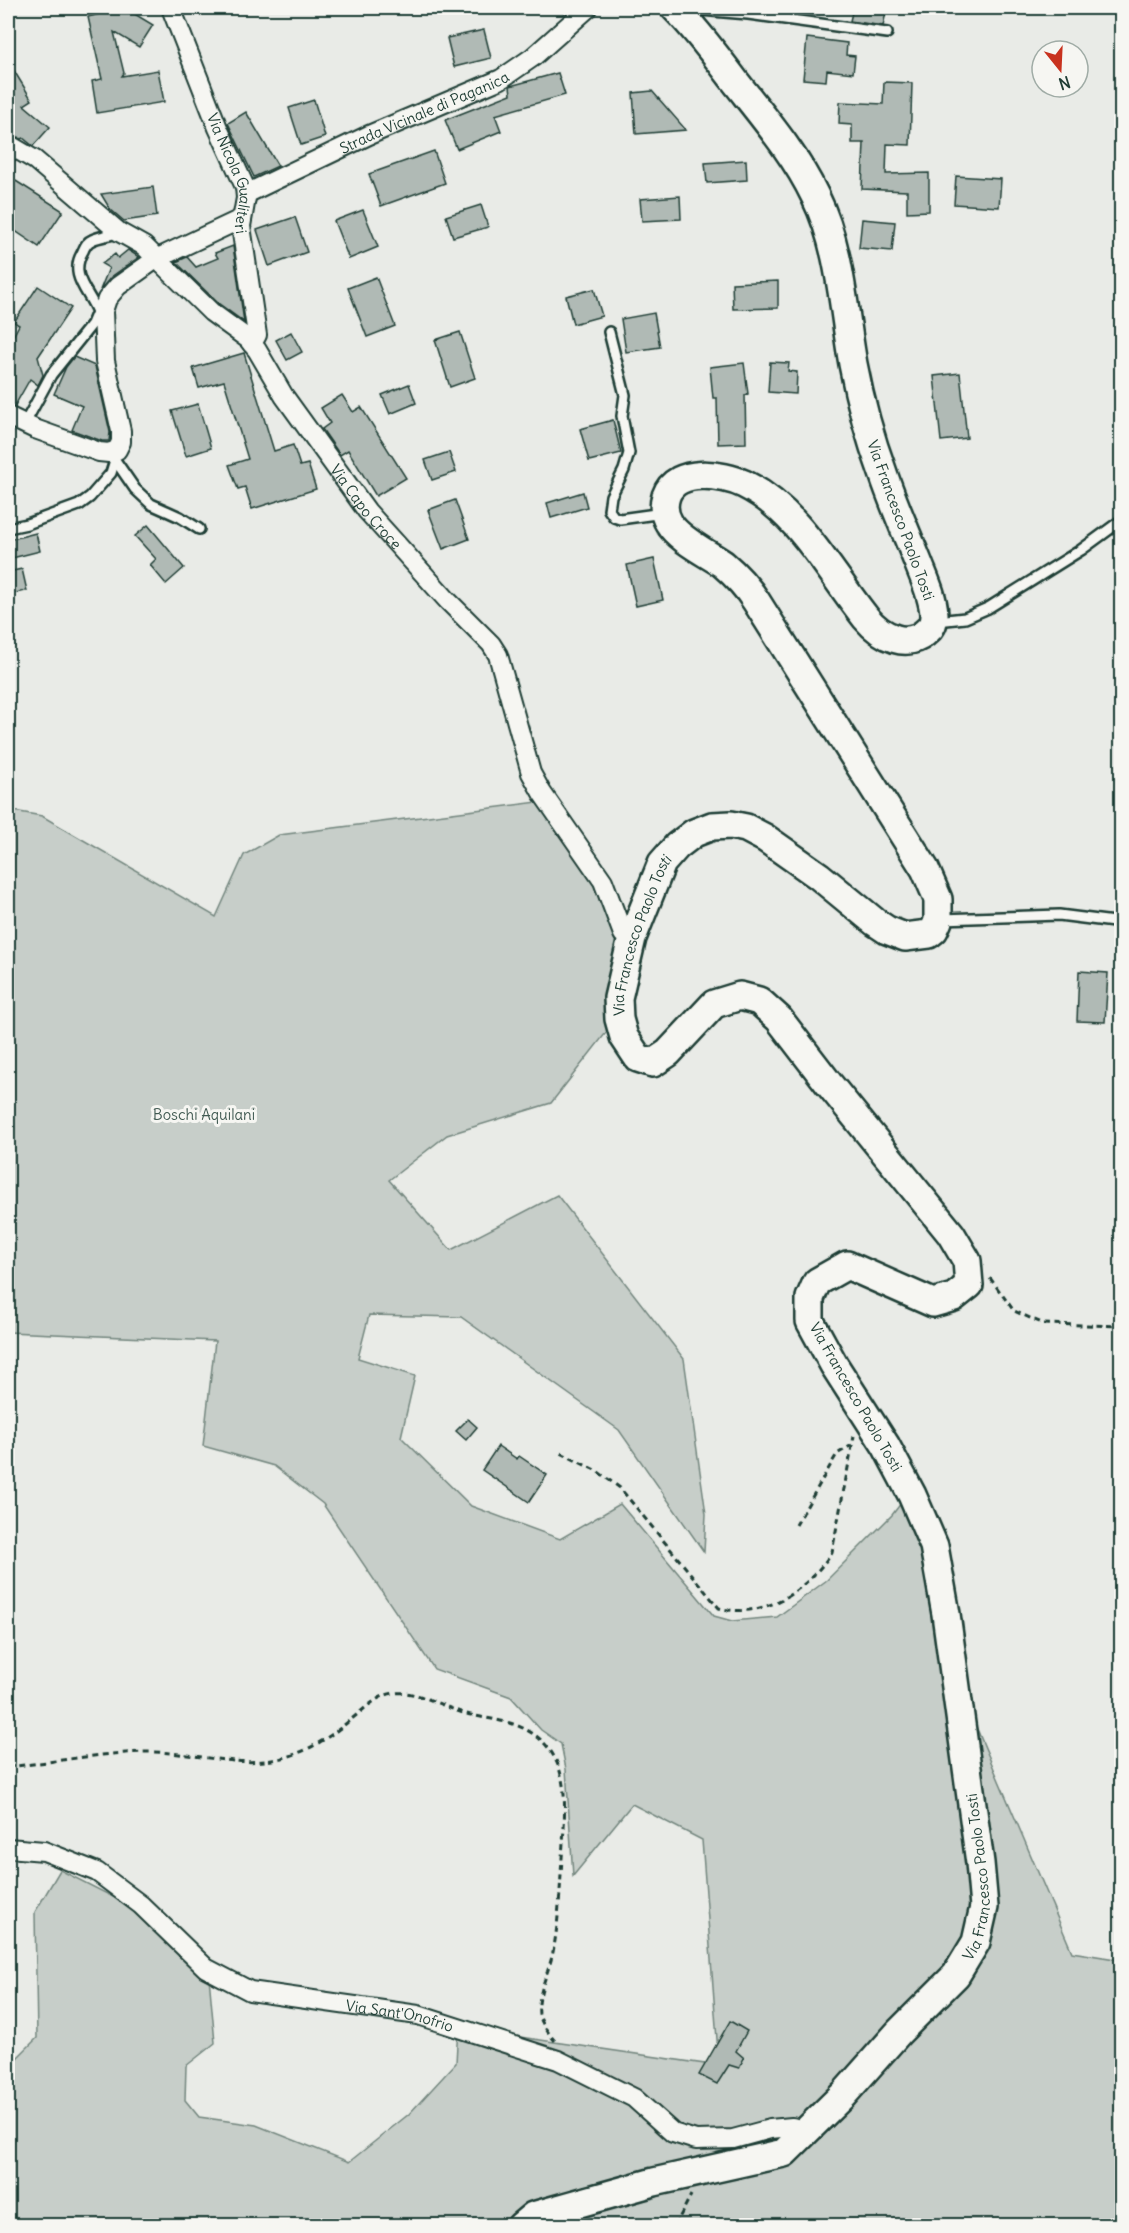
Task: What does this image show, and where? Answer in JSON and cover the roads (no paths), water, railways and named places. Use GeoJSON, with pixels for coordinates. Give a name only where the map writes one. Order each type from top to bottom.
{"type":"FeatureCollection","features":[{"type":"Feature","properties":{"kind":"main road","name":"Via Francesco Paolo Tosti"},"geometry":{"type":"LineString","coordinates":[[665,513],[667,494],[680,480],[697,476],[715,476],[743,484],[765,497],[791,520],[866,618],[884,635],[899,640],[915,638],[928,631],[934,620],[928,590],[891,496],[868,427],[854,365],[836,257],[824,216],[810,187],[780,139],[679,11]]}},
{"type":"Feature","properties":{"kind":"main road"},"geometry":{"type":"LineString","coordinates":[[665,513],[674,530],[729,569],[756,601],[925,869],[936,892],[939,920]]}},
{"type":"Feature","properties":{"kind":"main road","name":"Via Francesco Paolo Tosti"},"geometry":{"type":"LineString","coordinates":[[520,2226],[533,2216],[654,2182],[784,2152],[844,2094],[899,2032],[956,1975],[976,1942],[984,1907],[980,1863],[946,1614],[934,1546],[912,1495],[886,1446],[810,1321],[810,1298],[817,1282],[846,1265],[933,1303],[954,1297],[969,1285],[967,1261],[951,1234],[779,1019],[759,1001],[740,996],[714,1004],[668,1053],[652,1063],[638,1058],[624,1037],[619,1019],[618,998],[632,938],[662,863],[677,846],[694,833],[712,826],[731,825],[746,828],[765,838],[819,876],[875,922],[893,933],[906,937],[923,936],[934,930],[939,920]]}},
{"type":"Feature","properties":{"kind":"street","name":"Via Nicola Gualiteri"},"geometry":{"type":"LineString","coordinates":[[171,8],[218,128],[243,181],[246,194],[241,219],[242,243],[256,334],[252,344]]}},
{"type":"Feature","properties":{"kind":"street","name":"Strada Vicinale di Paganica"},"geometry":{"type":"LineString","coordinates":[[246,194],[358,140],[501,79],[533,57],[588,8]]}},
{"type":"Feature","properties":{"kind":"street","name":"Via Capo Croce"},"geometry":{"type":"LineString","coordinates":[[8,144],[35,160],[119,232],[144,246],[211,312],[252,344],[284,396],[367,511],[491,644],[498,655],[531,773],[542,793],[603,881],[623,934],[632,938]]}},
{"type":"Feature","properties":{"kind":"street"},"geometry":{"type":"LineString","coordinates":[[8,416],[24,425],[114,456],[122,437],[105,361],[104,307],[109,296],[118,286],[156,259],[241,219]]}},
{"type":"Feature","properties":{"kind":"street","name":"Via Sant'Onofrio"},"geometry":{"type":"LineString","coordinates":[[8,1848],[44,1851],[97,1872],[141,1905],[206,1968],[250,1990],[418,2015],[558,2060],[634,2098],[673,2133],[696,2140],[733,2139],[770,2129],[792,2127],[806,2131]]}},
{"type":"Feature","properties":{"kind":"lane"},"geometry":{"type":"LineString","coordinates":[[679,11],[700,10],[748,14],[887,33]]}},
{"type":"Feature","properties":{"kind":"lane"},"geometry":{"type":"LineString","coordinates":[[24,425],[51,375],[92,324],[97,312],[79,280],[80,255],[87,243],[119,232]]}},
{"type":"Feature","properties":{"kind":"lane"},"geometry":{"type":"LineString","coordinates":[[609,332],[625,395],[622,416],[629,453],[624,470],[611,496],[609,510],[612,515],[620,519],[665,513]]}},
{"type":"Feature","properties":{"kind":"lane"},"geometry":{"type":"LineString","coordinates":[[8,528],[27,524],[79,505],[90,497],[111,472],[114,456]]}},
{"type":"Feature","properties":{"kind":"lane"},"geometry":{"type":"LineString","coordinates":[[114,456],[130,483],[151,504],[180,517],[199,529]]}},
{"type":"Feature","properties":{"kind":"lane"},"geometry":{"type":"LineString","coordinates":[[934,620],[943,622],[959,620],[988,608],[1081,550],[1122,520]]}},
{"type":"Feature","properties":{"kind":"lane"},"geometry":{"type":"LineString","coordinates":[[939,920],[1059,915],[1122,923]]}},
{"type":"Feature","properties":{"kind":"park label","name":"Boschi Aquilani"},"geometry":{"type":"Point","coordinates":[204,1114]}}]}
